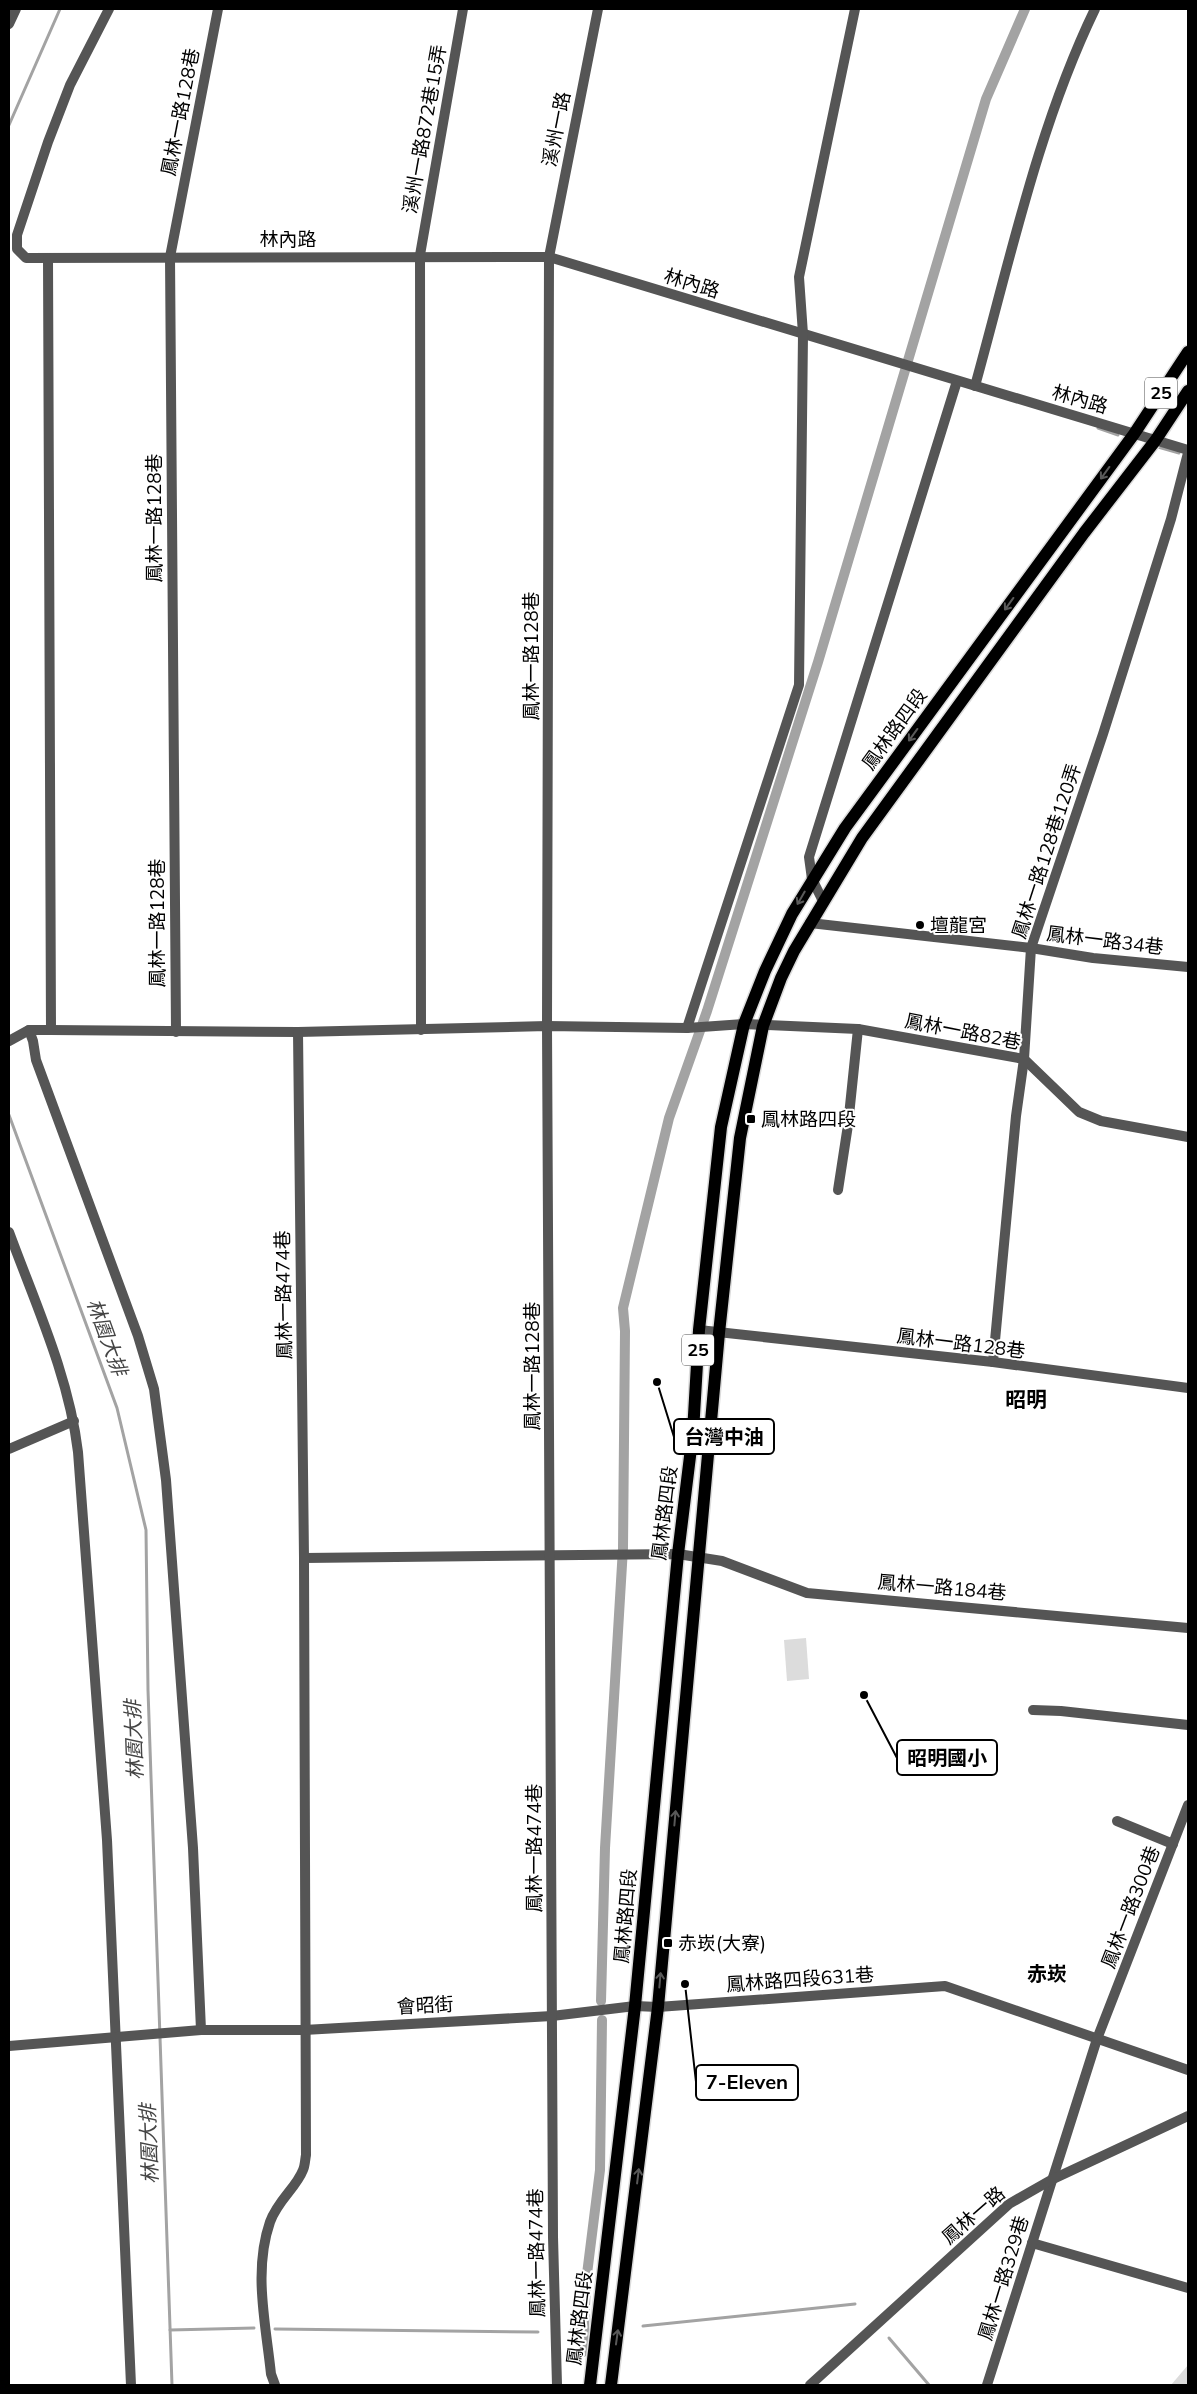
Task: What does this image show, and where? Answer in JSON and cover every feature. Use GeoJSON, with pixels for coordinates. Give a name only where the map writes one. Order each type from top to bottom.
{"type":"FeatureCollection","features":[{"type":"Feature","properties":{"kind":"main road","name":"25"},"geometry":{"type":"LineString","coordinates":[[1134,434],[1188,352]]}},
{"type":"Feature","properties":{"kind":"main road","name":"25"},"geometry":{"type":"LineString","coordinates":[[1155,441],[1188,391]]}},
{"type":"Feature","properties":{"kind":"main road","name":"鳳林路四段"},"geometry":{"type":"LineString","coordinates":[[590,2385],[635,2006],[678,1554],[693,1432],[699,1330],[721,1127],[744,1024],[765,971],[792,914],[845,828],[1134,434]]}},
{"type":"Feature","properties":{"kind":"main road","name":"鳳林路四段"},"geometry":{"type":"LineString","coordinates":[[611,2385],[658,2007],[718,1333],[740,1132],[763,1026],[781,978],[810,923],[862,838],[1084,533],[1155,441]]}},
{"type":"Feature","properties":{"kind":"street"},"geometry":{"type":"LineString","coordinates":[[9,24],[16,9]]}},
{"type":"Feature","properties":{"kind":"street","name":"林內路"},"geometry":{"type":"LineString","coordinates":[[109,9],[70,85],[48,142],[17,235],[17,249],[26,258],[549,257],[1188,451]]}},
{"type":"Feature","properties":{"kind":"street","name":"鳳林一路128巷"},"geometry":{"type":"LineString","coordinates":[[176,1032],[170,257],[218,9]]}},
{"type":"Feature","properties":{"kind":"street","name":"溪州一路872巷15弄"},"geometry":{"type":"LineString","coordinates":[[421,1030],[420,256],[463,9]]}},
{"type":"Feature","properties":{"kind":"street","name":"溪州一路"},"geometry":{"type":"LineString","coordinates":[[549,257],[598,9]]}},
{"type":"Feature","properties":{"kind":"street"},"geometry":{"type":"LineString","coordinates":[[9,1041],[25,1032],[51,1030],[298,1032],[547,1026],[691,1028],[799,686],[803,334],[799,277],[855,9]]}},
{"type":"Feature","properties":{"kind":"street"},"geometry":{"type":"LineString","coordinates":[[975,386],[1034,170],[1073,55],[1095,9]]}},
{"type":"Feature","properties":{"kind":"street","name":"鳳林一路128巷"},"geometry":{"type":"LineString","coordinates":[[549,257],[547,1026],[550,1557]]}},
{"type":"Feature","properties":{"kind":"street"},"geometry":{"type":"LineString","coordinates":[[48,258],[51,1030]]}},
{"type":"Feature","properties":{"kind":"street"},"geometry":{"type":"LineString","coordinates":[[823,901],[812,879],[809,857],[957,381]]}},
{"type":"Feature","properties":{"kind":"street","name":"鳳林一路128巷120弄"},"geometry":{"type":"LineString","coordinates":[[993,1362],[1016,1116],[1024,1059],[1031,948],[1171,518],[1188,451]]}},
{"type":"Feature","properties":{"kind":"street","name":"鳳林一路34巷"},"geometry":{"type":"LineString","coordinates":[[810,923],[1031,948],[1094,958],[1188,967]]}},
{"type":"Feature","properties":{"kind":"street","name":"鳳林一路82巷"},"geometry":{"type":"LineString","coordinates":[[691,1028],[744,1024],[858,1029],[1024,1059],[1079,1112],[1101,1121],[1188,1137]]}},
{"type":"Feature","properties":{"kind":"street"},"geometry":{"type":"LineString","coordinates":[[838,1190],[848,1125],[858,1029]]}},
{"type":"Feature","properties":{"kind":"street"},"geometry":{"type":"LineString","coordinates":[[25,1032],[33,1041],[36,1060],[138,1336],[154,1388],[166,1480],[192,1829],[197,2030]]}},
{"type":"Feature","properties":{"kind":"street","name":"鳳林一路474巷"},"geometry":{"type":"LineString","coordinates":[[275,2385],[271,2374],[261,2258],[270,2224],[278,2205],[303,2171],[306,2155],[304,2030],[304,1558],[298,1032]]}},
{"type":"Feature","properties":{"kind":"street"},"geometry":{"type":"LineString","coordinates":[[9,1232],[51,1345],[74,1421],[107,1840],[120,2035],[131,2385]]}},
{"type":"Feature","properties":{"kind":"street","name":"鳳林一路128巷"},"geometry":{"type":"LineString","coordinates":[[699,1330],[993,1362],[1188,1388]]}},
{"type":"Feature","properties":{"kind":"street"},"geometry":{"type":"LineString","coordinates":[[9,1449],[74,1421]]}},
{"type":"Feature","properties":{"kind":"street"},"geometry":{"type":"LineString","coordinates":[[304,1558],[550,1557],[643,1554],[699,1556]]}},
{"type":"Feature","properties":{"kind":"street","name":"鳳林一路184巷"},"geometry":{"type":"LineString","coordinates":[[699,1556],[722,1561],[807,1593],[1188,1628]]}},
{"type":"Feature","properties":{"kind":"street","name":"鳳林一路474巷"},"geometry":{"type":"LineString","coordinates":[[550,1557],[553,2237],[557,2385]]}},
{"type":"Feature","properties":{"kind":"street"},"geometry":{"type":"LineString","coordinates":[[1033,1710],[1061,1711],[1188,1725]]}},
{"type":"Feature","properties":{"kind":"street"},"geometry":{"type":"LineString","coordinates":[[1173,1844],[1188,1805]]}},
{"type":"Feature","properties":{"kind":"street","name":"鳳林一路300巷"},"geometry":{"type":"LineString","coordinates":[[1051,2180],[1097,2039],[1173,1844],[1117,1821]]}},
{"type":"Feature","properties":{"kind":"street","name":"鳳林路四段631巷"},"geometry":{"type":"LineString","coordinates":[[658,2007],[944,1986],[1097,2039]]}},
{"type":"Feature","properties":{"kind":"street","name":"會昭街"},"geometry":{"type":"LineString","coordinates":[[120,2035],[197,2030],[304,2030],[552,2016],[635,2006],[658,2007]]}},
{"type":"Feature","properties":{"kind":"street"},"geometry":{"type":"LineString","coordinates":[[9,2046],[120,2035]]}},
{"type":"Feature","properties":{"kind":"street"},"geometry":{"type":"LineString","coordinates":[[1097,2039],[1188,2070]]}},
{"type":"Feature","properties":{"kind":"street","name":"鳳林一路"},"geometry":{"type":"LineString","coordinates":[[810,2385],[1009,2204],[1051,2180],[1188,2116]]}},
{"type":"Feature","properties":{"kind":"street","name":"鳳林一路329巷"},"geometry":{"type":"LineString","coordinates":[[988,2385],[1051,2180]]}},
{"type":"Feature","properties":{"kind":"street"},"geometry":{"type":"LineString","coordinates":[[1032,2243],[1188,2288]]}},
{"type":"Feature","properties":{"kind":"shaded area"},"geometry":{"type":"Polygon","coordinates":[[[806,1638],[809,1679],[787,1681],[784,1640],[806,1638]]]}},
{"type":"Feature","properties":{"kind":"shaded area"},"geometry":{"type":"Polygon","coordinates":[[[1188,2365],[1188,2385],[1171,2385],[1188,2365]]]}},
{"type":"Feature","properties":{"kind":"waterway","name":"林園大排"},"geometry":{"type":"LineString","coordinates":[[9,125],[60,9]]}},
{"type":"Feature","properties":{"kind":"waterway"},"geometry":{"type":"LineString","coordinates":[[601,2001],[605,1848],[623,1548],[625,1331],[623,1308],[669,1118],[707,1011],[818,662],[986,99],[1025,9]]}},
{"type":"Feature","properties":{"kind":"waterway"},"geometry":{"type":"LineString","coordinates":[[1098,428],[1118,435]]}},
{"type":"Feature","properties":{"kind":"waterway"},"geometry":{"type":"LineString","coordinates":[[1158,447],[1179,453]]}},
{"type":"Feature","properties":{"kind":"waterway","name":"林園大排"},"geometry":{"type":"LineString","coordinates":[[9,1115],[117,1408],[146,1530],[148,1690],[172,2385]]}},
{"type":"Feature","properties":{"kind":"waterway"},"geometry":{"type":"LineString","coordinates":[[583,2352],[586,2282],[600,2170],[602,2020]]}},
{"type":"Feature","properties":{"kind":"waterway"},"geometry":{"type":"LineString","coordinates":[[643,2326],[855,2304]]}},
{"type":"Feature","properties":{"kind":"waterway"},"geometry":{"type":"LineString","coordinates":[[170,2330],[254,2328]]}},
{"type":"Feature","properties":{"kind":"waterway"},"geometry":{"type":"LineString","coordinates":[[275,2329],[538,2332]]}},
{"type":"Feature","properties":{"kind":"waterway"},"geometry":{"type":"LineString","coordinates":[[571,2330],[583,2329]]}},
{"type":"Feature","properties":{"kind":"waterway"},"geometry":{"type":"LineString","coordinates":[[889,2338],[929,2385]]}},
{"type":"Feature","properties":{"kind":"place","name":"壇龍宮"},"geometry":{"type":"Point","coordinates":[920,925]}},
{"type":"Feature","properties":{"kind":"place","name":"鳳林路四段"},"geometry":{"type":"Point","coordinates":[751,1119]}},
{"type":"Feature","properties":{"kind":"place","name":"台灣中油"},"geometry":{"type":"Point","coordinates":[657,1382]}},
{"type":"Feature","properties":{"kind":"place","name":"昭明國小"},"geometry":{"type":"Point","coordinates":[864,1695]}},
{"type":"Feature","properties":{"kind":"place","name":"赤崁(大寮)"},"geometry":{"type":"Point","coordinates":[668,1943]}},
{"type":"Feature","properties":{"kind":"place","name":"7-Eleven"},"geometry":{"type":"Point","coordinates":[685,1984]}},
{"type":"Feature","properties":{"kind":"district","name":"昭明"},"geometry":{"type":"Point","coordinates":[1026,1400]}},
{"type":"Feature","properties":{"kind":"district","name":"赤崁"},"geometry":{"type":"Point","coordinates":[1047,1974]}}]}
